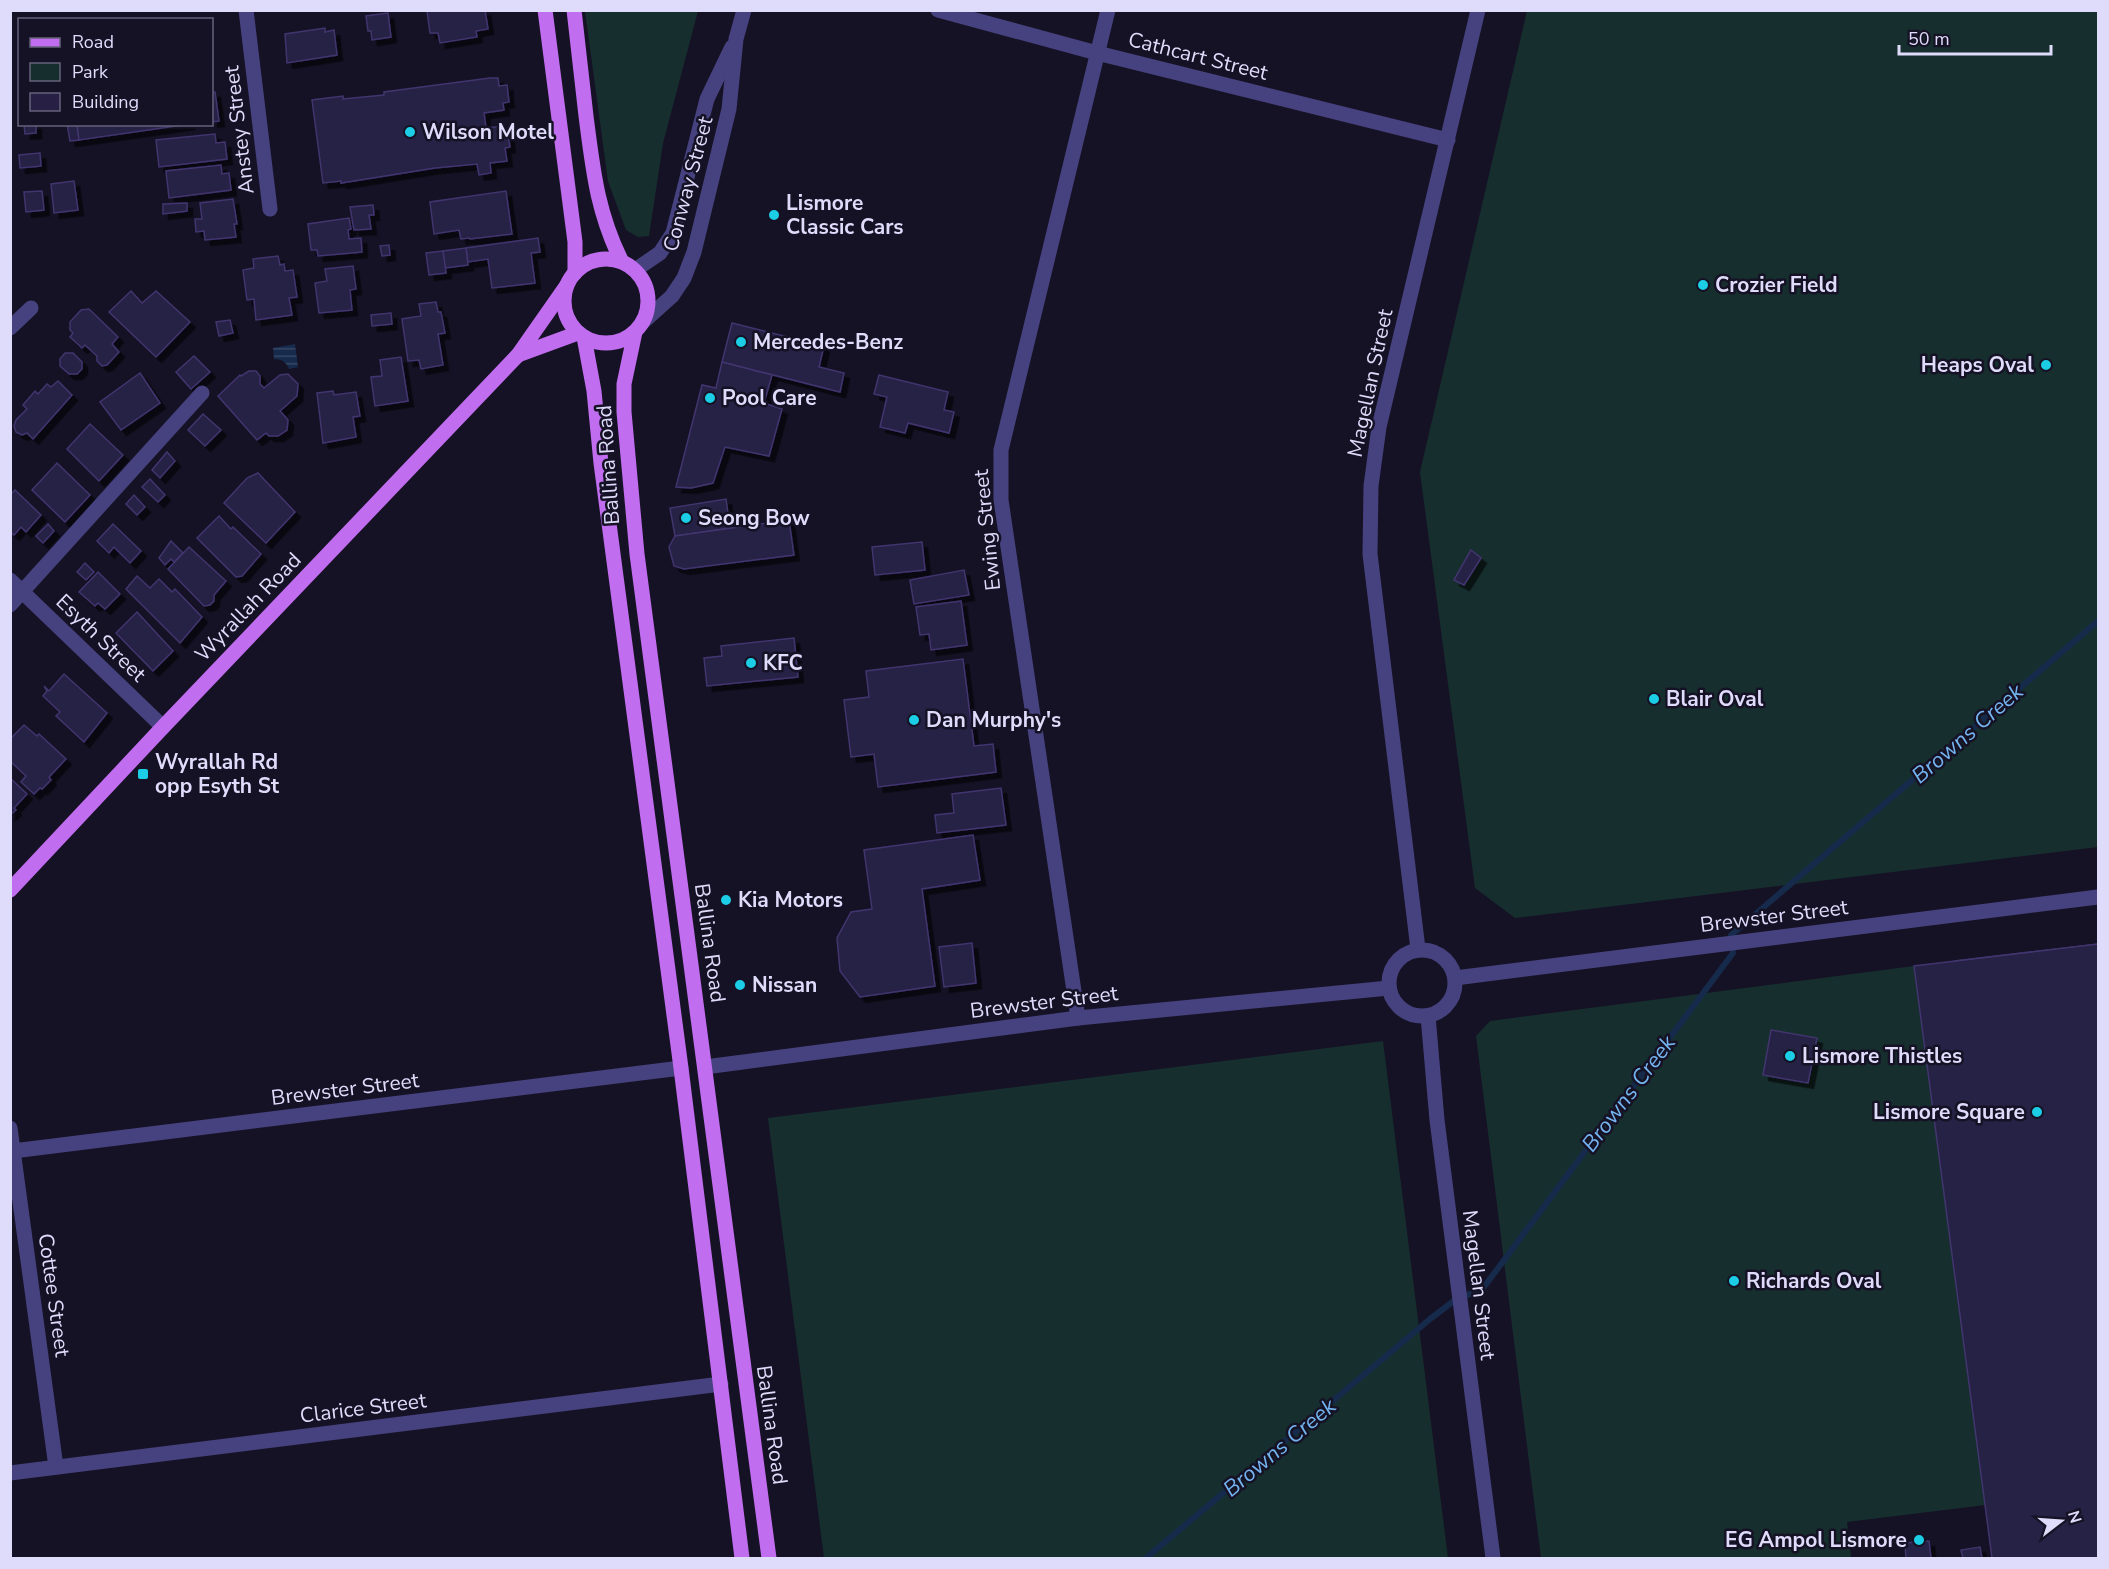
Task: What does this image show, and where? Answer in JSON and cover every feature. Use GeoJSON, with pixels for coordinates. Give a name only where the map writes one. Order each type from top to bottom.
{"type":"FeatureCollection","features":[{"type":"Feature","properties":{"kind":"main road"},"geometry":{"type":"LineString","coordinates":[[545,10],[575,242],[571,279],[564,307],[572,327],[581,335],[593,341],[614,343],[629,337],[639,328],[649,304],[643,280],[629,266],[609,236],[597,196],[573,10]]}},
{"type":"Feature","properties":{"kind":"main road"},"geometry":{"type":"LineString","coordinates":[[571,279],[582,266],[602,259],[629,266]]}},
{"type":"Feature","properties":{"kind":"main road","name":"Wyrallah Road"},"geometry":{"type":"LineString","coordinates":[[10,890],[518,355],[571,279]]}},
{"type":"Feature","properties":{"kind":"main road","name":"Ballina Road"},"geometry":{"type":"LineString","coordinates":[[639,328],[624,384],[627,462],[637,554],[769,1558]]}},
{"type":"Feature","properties":{"kind":"main road","name":"Wyrallah Road"},"geometry":{"type":"LineString","coordinates":[[518,355],[581,335]]}},
{"type":"Feature","properties":{"kind":"main road","name":"Ballina Road"},"geometry":{"type":"LineString","coordinates":[[581,335],[594,391],[601,463],[681,1068],[742,1558]]}},
{"type":"Feature","properties":{"kind":"street","name":"Anstey Street"},"geometry":{"type":"LineString","coordinates":[[246,10],[270,209]]}},
{"type":"Feature","properties":{"kind":"street","name":"Conway Street"},"geometry":{"type":"LineString","coordinates":[[639,328],[672,296],[684,278],[694,252],[729,109],[736,39],[744,10]]}},
{"type":"Feature","properties":{"kind":"street","name":"Cathcart Street"},"geometry":{"type":"LineString","coordinates":[[938,10],[1097,53],[1448,140]]}},
{"type":"Feature","properties":{"kind":"street","name":"Ewing Street"},"geometry":{"type":"LineString","coordinates":[[1078,1018],[999,472],[1000,450],[1108,10]]}},
{"type":"Feature","properties":{"kind":"street","name":"Magellan Street"},"geometry":{"type":"LineString","coordinates":[[1419,949],[1371,554],[1371,486],[1379,427],[1478,10]]}},
{"type":"Feature","properties":{"kind":"street","name":"Conway Street"},"geometry":{"type":"LineString","coordinates":[[629,266],[660,253],[673,233],[707,99],[736,39]]}},
{"type":"Feature","properties":{"kind":"street"},"geometry":{"type":"LineString","coordinates":[[10,328],[31,308]]}},
{"type":"Feature","properties":{"kind":"street"},"geometry":{"type":"LineString","coordinates":[[10,604],[202,393]]}},
{"type":"Feature","properties":{"kind":"street","name":"Esyth Street"},"geometry":{"type":"LineString","coordinates":[[10,580],[163,727]]}},
{"type":"Feature","properties":{"kind":"street","name":"Brewster Street"},"geometry":{"type":"LineString","coordinates":[[1455,978],[2098,897]]}},
{"type":"Feature","properties":{"kind":"street"},"geometry":{"type":"LineString","coordinates":[[1419,949],[1427,949],[1443,956],[1453,970],[1455,978],[1450,1000],[1441,1010],[1428,1016],[1406,1012],[1395,1002],[1389,988],[1391,970],[1395,962],[1410,951],[1419,949]]}},
{"type":"Feature","properties":{"kind":"street","name":"Brewster Street"},"geometry":{"type":"LineString","coordinates":[[705,1067],[1078,1018],[1389,988]]}},
{"type":"Feature","properties":{"kind":"street","name":"Magellan Street"},"geometry":{"type":"LineString","coordinates":[[1428,1016],[1437,1119],[1493,1558]]}},
{"type":"Feature","properties":{"kind":"street","name":"Brewster Street"},"geometry":{"type":"LineString","coordinates":[[13,1151],[681,1068]]}},
{"type":"Feature","properties":{"kind":"street","name":"Cottee Street"},"geometry":{"type":"LineString","coordinates":[[10,1128],[56,1467]]}},
{"type":"Feature","properties":{"kind":"street","name":"Clarice Street"},"geometry":{"type":"LineString","coordinates":[[10,1473],[721,1384]]}},
{"type":"Feature","properties":{"kind":"green space"},"geometry":{"type":"Polygon","coordinates":[[[585,11],[698,11],[663,143],[649,236],[638,237],[626,230],[608,181],[585,11]]]}},
{"type":"Feature","properties":{"kind":"green space"},"geometry":{"type":"Polygon","coordinates":[[[1527,11],[2098,11],[2098,847],[1515,918],[1475,888],[1420,472],[1527,11]]]}},
{"type":"Feature","properties":{"kind":"green space"},"geometry":{"type":"Polygon","coordinates":[[[1914,966],[1985,1505],[1847,1522],[1851,1558],[1541,1558],[1476,1036],[1490,1021],[1914,966]]]}},
{"type":"Feature","properties":{"kind":"green space"},"geometry":{"type":"Polygon","coordinates":[[[1383,1041],[1448,1558],[824,1558],[768,1118],[1383,1041]]]}},
{"type":"Feature","properties":{"kind":"water"},"geometry":{"type":"Polygon","coordinates":[[[295,344],[298,367],[289,369],[283,361],[274,359],[273,348],[295,344]]]}},
{"type":"Feature","properties":{"kind":"building"},"geometry":{"type":"Polygon","coordinates":[[[485,10],[488,29],[476,31],[477,37],[440,43],[438,33],[430,33],[427,11],[485,10]]]}},
{"type":"Feature","properties":{"kind":"building"},"geometry":{"type":"Polygon","coordinates":[[[388,13],[391,37],[372,40],[366,16],[388,13]]]}},
{"type":"Feature","properties":{"kind":"building"},"geometry":{"type":"Polygon","coordinates":[[[325,28],[325,32],[334,30],[337,55],[287,63],[285,34],[325,28]]]}},
{"type":"Feature","properties":{"kind":"building","name":"Wilson Motel"},"geometry":{"type":"Polygon","coordinates":[[[498,78],[499,86],[507,85],[509,102],[503,103],[504,110],[484,113],[486,128],[504,126],[510,147],[505,148],[507,161],[490,163],[491,173],[479,175],[477,164],[435,168],[341,183],[341,181],[323,183],[312,100],[343,96],[343,99],[384,95],[384,92],[498,78]]]}},
{"type":"Feature","properties":{"kind":"building"},"geometry":{"type":"Polygon","coordinates":[[[213,92],[215,92],[219,121],[213,122],[213,92]]]}},
{"type":"Feature","properties":{"kind":"building"},"geometry":{"type":"Polygon","coordinates":[[[24,126],[36,126],[36,133],[25,134],[24,126]]]}},
{"type":"Feature","properties":{"kind":"building"},"geometry":{"type":"Polygon","coordinates":[[[67,126],[77,126],[79,140],[70,141],[67,126]]]}},
{"type":"Feature","properties":{"kind":"building"},"geometry":{"type":"Polygon","coordinates":[[[77,126],[176,126],[79,140],[77,126]]]}},
{"type":"Feature","properties":{"kind":"building"},"geometry":{"type":"Polygon","coordinates":[[[215,134],[216,143],[225,142],[227,159],[159,167],[156,140],[215,134]]]}},
{"type":"Feature","properties":{"kind":"building"},"geometry":{"type":"Polygon","coordinates":[[[40,153],[41,166],[20,168],[19,155],[40,153]]]}},
{"type":"Feature","properties":{"kind":"building"},"geometry":{"type":"Polygon","coordinates":[[[221,165],[222,174],[229,173],[231,190],[169,198],[166,171],[221,165]]]}},
{"type":"Feature","properties":{"kind":"building"},"geometry":{"type":"Polygon","coordinates":[[[74,181],[78,210],[54,213],[51,184],[74,181]]]}},
{"type":"Feature","properties":{"kind":"building"},"geometry":{"type":"Polygon","coordinates":[[[42,191],[44,210],[26,212],[24,192],[42,191]]]}},
{"type":"Feature","properties":{"kind":"building"},"geometry":{"type":"Polygon","coordinates":[[[506,191],[512,234],[461,239],[459,230],[434,234],[430,202],[506,191]]]}},
{"type":"Feature","properties":{"kind":"building"},"geometry":{"type":"Polygon","coordinates":[[[233,199],[237,224],[234,224],[236,237],[205,240],[204,231],[196,232],[195,219],[202,219],[200,203],[233,199]]]}},
{"type":"Feature","properties":{"kind":"building"},"geometry":{"type":"Polygon","coordinates":[[[187,203],[187,211],[163,214],[163,204],[187,203]]]}},
{"type":"Feature","properties":{"kind":"building"},"geometry":{"type":"Polygon","coordinates":[[[373,205],[374,215],[369,215],[371,229],[354,230],[350,207],[373,205]]]}},
{"type":"Feature","properties":{"kind":"building"},"geometry":{"type":"Polygon","coordinates":[[[349,218],[351,229],[348,230],[349,239],[361,238],[362,252],[318,256],[317,250],[311,250],[308,224],[349,218]]]}},
{"type":"Feature","properties":{"kind":"building"},"geometry":{"type":"Polygon","coordinates":[[[538,238],[540,252],[531,253],[535,283],[492,288],[488,259],[468,262],[466,248],[538,238]]]}},
{"type":"Feature","properties":{"kind":"building"},"geometry":{"type":"Polygon","coordinates":[[[389,245],[390,255],[382,256],[380,246],[389,245]]]}},
{"type":"Feature","properties":{"kind":"building"},"geometry":{"type":"Polygon","coordinates":[[[466,248],[468,265],[445,268],[443,251],[466,248]]]}},
{"type":"Feature","properties":{"kind":"building"},"geometry":{"type":"Polygon","coordinates":[[[443,251],[446,273],[429,275],[426,253],[443,251]]]}},
{"type":"Feature","properties":{"kind":"building"},"geometry":{"type":"Polygon","coordinates":[[[278,256],[280,265],[284,264],[285,271],[293,270],[297,297],[289,298],[292,315],[256,320],[254,299],[247,300],[243,270],[254,268],[253,259],[278,256]]]}},
{"type":"Feature","properties":{"kind":"building"},"geometry":{"type":"Polygon","coordinates":[[[353,266],[356,289],[350,290],[352,310],[319,313],[315,283],[327,281],[325,269],[353,266]]]}},
{"type":"Feature","properties":{"kind":"building"},"geometry":{"type":"Polygon","coordinates":[[[131,291],[142,303],[156,291],[190,322],[156,357],[109,312],[131,291]]]}},
{"type":"Feature","properties":{"kind":"building"},"geometry":{"type":"Polygon","coordinates":[[[436,302],[438,312],[441,312],[445,333],[438,334],[443,365],[421,369],[419,360],[408,361],[402,319],[421,316],[419,304],[436,302]]]}},
{"type":"Feature","properties":{"kind":"building"},"geometry":{"type":"Polygon","coordinates":[[[89,309],[118,337],[112,344],[119,352],[107,365],[102,366],[97,361],[97,356],[85,345],[82,348],[70,337],[73,333],[70,330],[70,322],[81,310],[89,309]]]}},
{"type":"Feature","properties":{"kind":"building"},"geometry":{"type":"Polygon","coordinates":[[[391,313],[392,324],[372,326],[371,315],[391,313]]]}},
{"type":"Feature","properties":{"kind":"building"},"geometry":{"type":"Polygon","coordinates":[[[230,320],[233,333],[219,336],[216,322],[230,320]]]}},
{"type":"Feature","properties":{"kind":"building"},"geometry":{"type":"Polygon","coordinates":[[[732,323],[824,346],[819,367],[844,373],[840,392],[722,362],[732,323]]]}},
{"type":"Feature","properties":{"kind":"building"},"geometry":{"type":"Polygon","coordinates":[[[65,353],[73,353],[82,362],[82,369],[77,374],[69,374],[60,366],[60,359],[65,353]]]}},
{"type":"Feature","properties":{"kind":"building"},"geometry":{"type":"Polygon","coordinates":[[[194,356],[210,372],[191,389],[176,372],[194,356]]]}},
{"type":"Feature","properties":{"kind":"building"},"geometry":{"type":"Polygon","coordinates":[[[401,357],[408,401],[375,406],[371,377],[382,376],[380,360],[401,357]]]}},
{"type":"Feature","properties":{"kind":"building"},"geometry":{"type":"Polygon","coordinates":[[[722,362],[772,375],[764,403],[782,409],[769,456],[725,447],[713,483],[691,488],[676,487],[702,385],[716,388],[722,362]]]}},
{"type":"Feature","properties":{"kind":"building"},"geometry":{"type":"Polygon","coordinates":[[[256,371],[260,376],[260,384],[264,388],[280,375],[288,374],[298,384],[297,396],[280,411],[288,420],[287,430],[278,436],[269,436],[266,433],[257,440],[218,396],[240,375],[256,371]]]}},
{"type":"Feature","properties":{"kind":"building"},"geometry":{"type":"Polygon","coordinates":[[[140,373],[160,403],[121,430],[100,402],[140,373]]]}},
{"type":"Feature","properties":{"kind":"building"},"geometry":{"type":"Polygon","coordinates":[[[879,375],[948,392],[944,410],[954,412],[949,433],[908,423],[905,433],[880,427],[887,397],[874,394],[879,375]]]}},
{"type":"Feature","properties":{"kind":"building"},"geometry":{"type":"Polygon","coordinates":[[[58,381],[72,395],[33,439],[27,433],[22,435],[16,432],[14,426],[16,420],[27,409],[23,405],[35,391],[38,394],[47,384],[51,387],[58,381]]]}},
{"type":"Feature","properties":{"kind":"building"},"geometry":{"type":"Polygon","coordinates":[[[333,391],[334,395],[356,392],[360,416],[353,417],[356,437],[323,443],[317,393],[333,391]]]}},
{"type":"Feature","properties":{"kind":"building"},"geometry":{"type":"Polygon","coordinates":[[[203,414],[221,430],[205,446],[188,430],[203,414]]]}},
{"type":"Feature","properties":{"kind":"building"},"geometry":{"type":"Polygon","coordinates":[[[90,424],[123,455],[99,481],[67,449],[90,424]]]}},
{"type":"Feature","properties":{"kind":"building"},"geometry":{"type":"Polygon","coordinates":[[[167,452],[175,461],[160,478],[152,470],[167,452]]]}},
{"type":"Feature","properties":{"kind":"building"},"geometry":{"type":"Polygon","coordinates":[[[57,463],[90,495],[65,522],[32,490],[57,463]]]}},
{"type":"Feature","properties":{"kind":"building"},"geometry":{"type":"Polygon","coordinates":[[[258,473],[295,512],[266,543],[224,503],[247,478],[258,473]]]}},
{"type":"Feature","properties":{"kind":"building"},"geometry":{"type":"Polygon","coordinates":[[[150,479],[165,495],[158,502],[142,487],[150,479]]]}},
{"type":"Feature","properties":{"kind":"building"},"geometry":{"type":"Polygon","coordinates":[[[15,490],[41,515],[26,532],[21,527],[14,535],[10,532],[10,495],[15,490]]]}},
{"type":"Feature","properties":{"kind":"building"},"geometry":{"type":"Polygon","coordinates":[[[134,495],[145,507],[137,515],[126,504],[134,495]]]}},
{"type":"Feature","properties":{"kind":"building"},"geometry":{"type":"Polygon","coordinates":[[[726,499],[730,528],[675,536],[670,508],[726,499]]]}},
{"type":"Feature","properties":{"kind":"building"},"geometry":{"type":"Polygon","coordinates":[[[219,516],[261,554],[242,576],[236,577],[197,538],[219,516]]]}},
{"type":"Feature","properties":{"kind":"building"},"geometry":{"type":"Polygon","coordinates":[[[789,520],[794,555],[684,569],[674,566],[669,547],[675,536],[789,520]]]}},
{"type":"Feature","properties":{"kind":"building"},"geometry":{"type":"Polygon","coordinates":[[[48,524],[54,531],[43,543],[36,536],[48,524]]]}},
{"type":"Feature","properties":{"kind":"building"},"geometry":{"type":"Polygon","coordinates":[[[113,524],[141,551],[130,563],[114,547],[109,553],[97,541],[113,524]]]}},
{"type":"Feature","properties":{"kind":"building"},"geometry":{"type":"Polygon","coordinates":[[[171,541],[183,553],[174,562],[171,559],[165,565],[159,558],[171,541]]]}},
{"type":"Feature","properties":{"kind":"building"},"geometry":{"type":"Polygon","coordinates":[[[922,542],[925,570],[875,575],[872,547],[922,542]]]}},
{"type":"Feature","properties":{"kind":"building"},"geometry":{"type":"Polygon","coordinates":[[[189,547],[226,581],[214,595],[214,601],[210,605],[204,606],[168,569],[189,547]]]}},
{"type":"Feature","properties":{"kind":"building"},"geometry":{"type":"Polygon","coordinates":[[[1471,550],[1481,558],[1464,585],[1454,580],[1471,550]]]}},
{"type":"Feature","properties":{"kind":"building"},"geometry":{"type":"Polygon","coordinates":[[[85,563],[94,572],[86,580],[77,572],[85,563]]]}},
{"type":"Feature","properties":{"kind":"building"},"geometry":{"type":"Polygon","coordinates":[[[964,570],[969,595],[914,604],[910,580],[964,570]]]}},
{"type":"Feature","properties":{"kind":"building"},"geometry":{"type":"Polygon","coordinates":[[[98,572],[120,594],[105,609],[98,603],[95,606],[79,592],[98,572]]]}},
{"type":"Feature","properties":{"kind":"building"},"geometry":{"type":"Polygon","coordinates":[[[137,576],[150,588],[159,579],[172,592],[175,589],[202,617],[180,643],[126,589],[137,576]]]}},
{"type":"Feature","properties":{"kind":"building"},"geometry":{"type":"Polygon","coordinates":[[[961,601],[967,645],[931,650],[929,634],[920,635],[916,607],[961,601]]]}},
{"type":"Feature","properties":{"kind":"building"},"geometry":{"type":"Polygon","coordinates":[[[137,612],[173,651],[153,671],[116,633],[137,612]]]}},
{"type":"Feature","properties":{"kind":"building"},"geometry":{"type":"Polygon","coordinates":[[[794,638],[798,677],[707,686],[704,658],[722,656],[721,646],[794,638]]]}},
{"type":"Feature","properties":{"kind":"building"},"geometry":{"type":"Polygon","coordinates":[[[963,659],[974,746],[993,744],[996,772],[878,787],[874,754],[851,757],[844,700],[869,697],[866,671],[963,659]]]}},
{"type":"Feature","properties":{"kind":"building"},"geometry":{"type":"Polygon","coordinates":[[[64,674],[107,713],[84,742],[56,716],[60,712],[43,696],[47,691],[44,686],[49,691],[64,674]]]}},
{"type":"Feature","properties":{"kind":"building"},"geometry":{"type":"Polygon","coordinates":[[[24,725],[37,736],[39,734],[66,759],[49,777],[51,780],[34,794],[21,782],[26,776],[10,761],[10,739],[24,725]]]}},
{"type":"Feature","properties":{"kind":"building"},"geometry":{"type":"Polygon","coordinates":[[[10,778],[27,794],[10,815],[10,778]]]}},
{"type":"Feature","properties":{"kind":"building"},"geometry":{"type":"Polygon","coordinates":[[[1001,788],[1006,825],[937,833],[935,815],[954,813],[952,794],[1001,788]]]}},
{"type":"Feature","properties":{"kind":"building"},"geometry":{"type":"Polygon","coordinates":[[[973,835],[980,880],[922,889],[935,986],[860,997],[840,971],[837,938],[851,912],[872,909],[864,850],[973,835]]]}},
{"type":"Feature","properties":{"kind":"building"},"geometry":{"type":"Polygon","coordinates":[[[972,943],[976,983],[944,987],[939,947],[972,943]]]}},
{"type":"Feature","properties":{"kind":"building","name":"Lismore Square"},"geometry":{"type":"Polygon","coordinates":[[[2098,944],[2098,1558],[2009,1558],[1995,1464],[2058,1455],[2028,1263],[1996,1268],[1955,961],[2098,944]]]}},
{"type":"Feature","properties":{"kind":"building","name":"Lismore Square"},"geometry":{"type":"Polygon","coordinates":[[[2098,944],[2098,1558],[1992,1558],[1914,966],[2098,944]]]}},
{"type":"Feature","properties":{"kind":"building","name":"Lismore Thistles"},"geometry":{"type":"Polygon","coordinates":[[[1771,1030],[1817,1038],[1808,1083],[1763,1075],[1771,1030]]]}},
{"type":"Feature","properties":{"kind":"building"},"geometry":{"type":"Polygon","coordinates":[[[1929,1541],[1931,1558],[1906,1558],[1905,1543],[1929,1541]]]}},
{"type":"Feature","properties":{"kind":"building"},"geometry":{"type":"Polygon","coordinates":[[[1980,1547],[1982,1558],[1963,1558],[1961,1550],[1980,1547]]]}},
{"type":"Feature","properties":{"kind":"waterway","name":"Browns Creek"},"geometry":{"type":"LineString","coordinates":[[1146,1558],[1430,1319],[1459,1297],[1481,1291],[1733,953],[1731,935],[2098,621]]}},
{"type":"Feature","properties":{"kind":"place","name":"Wilson Motel"},"geometry":{"type":"Point","coordinates":[410,132]}},
{"type":"Feature","properties":{"kind":"place","name":"Lismore Classic Cars"},"geometry":{"type":"Point","coordinates":[774,215]}},
{"type":"Feature","properties":{"kind":"place","name":"Crozier Field"},"geometry":{"type":"Point","coordinates":[1703,285]}},
{"type":"Feature","properties":{"kind":"place","name":"Mercedes-Benz"},"geometry":{"type":"Point","coordinates":[741,342]}},
{"type":"Feature","properties":{"kind":"place","name":"Heaps Oval"},"geometry":{"type":"Point","coordinates":[2046,365]}},
{"type":"Feature","properties":{"kind":"place","name":"Pool Care"},"geometry":{"type":"Point","coordinates":[710,398]}},
{"type":"Feature","properties":{"kind":"place","name":"Seong Bow"},"geometry":{"type":"Point","coordinates":[686,518]}},
{"type":"Feature","properties":{"kind":"place","name":"KFC"},"geometry":{"type":"Point","coordinates":[751,663]}},
{"type":"Feature","properties":{"kind":"place","name":"Blair Oval"},"geometry":{"type":"Point","coordinates":[1654,699]}},
{"type":"Feature","properties":{"kind":"place","name":"Dan Murphy's"},"geometry":{"type":"Point","coordinates":[914,720]}},
{"type":"Feature","properties":{"kind":"place","name":"Wyrallah Rd opp Esyth St"},"geometry":{"type":"Point","coordinates":[143,774]}},
{"type":"Feature","properties":{"kind":"place","name":"Kia Motors"},"geometry":{"type":"Point","coordinates":[726,900]}},
{"type":"Feature","properties":{"kind":"place","name":"Nissan"},"geometry":{"type":"Point","coordinates":[740,985]}},
{"type":"Feature","properties":{"kind":"place","name":"Lismore Thistles"},"geometry":{"type":"Point","coordinates":[1790,1056]}},
{"type":"Feature","properties":{"kind":"place","name":"Lismore Square"},"geometry":{"type":"Point","coordinates":[2037,1112]}},
{"type":"Feature","properties":{"kind":"place","name":"Richards Oval"},"geometry":{"type":"Point","coordinates":[1734,1281]}},
{"type":"Feature","properties":{"kind":"place","name":"EG Ampol Lismore"},"geometry":{"type":"Point","coordinates":[1919,1540]}}]}
